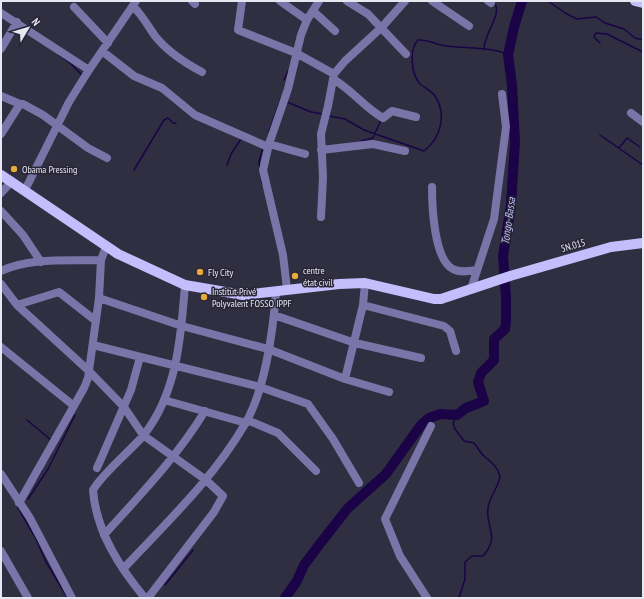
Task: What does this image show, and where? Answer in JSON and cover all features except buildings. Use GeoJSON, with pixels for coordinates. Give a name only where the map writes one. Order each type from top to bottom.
{"type":"FeatureCollection","features":[{"type":"Feature","properties":{"kind":"main road"},"geometry":{"type":"LineString","coordinates":[[635,1],[643,3]]}},
{"type":"Feature","properties":{"kind":"main road","name":"5N.015"},"geometry":{"type":"LineString","coordinates":[[1,175],[12,181],[106,247],[130,261],[185,285],[243,295],[339,284],[365,284],[434,299],[449,297],[510,276],[611,247],[643,243]]}},
{"type":"Feature","properties":{"kind":"street"},"geometry":{"type":"LineString","coordinates":[[242,1],[238,30],[296,53],[334,77],[347,87],[368,108],[383,118],[392,111],[416,118]]}},
{"type":"Feature","properties":{"kind":"street"},"geometry":{"type":"LineString","coordinates":[[280,1],[308,20]]}},
{"type":"Feature","properties":{"kind":"street"},"geometry":{"type":"LineString","coordinates":[[287,289],[283,255],[263,174],[268,146],[288,89],[296,53],[308,20],[319,1]]}},
{"type":"Feature","properties":{"kind":"street"},"geometry":{"type":"LineString","coordinates":[[347,1],[368,14],[406,54]]}},
{"type":"Feature","properties":{"kind":"street"},"geometry":{"type":"LineString","coordinates":[[321,217],[323,177],[321,134],[334,77],[345,61],[382,27],[405,1]]}},
{"type":"Feature","properties":{"kind":"street"},"geometry":{"type":"LineString","coordinates":[[432,1],[469,26]]}},
{"type":"Feature","properties":{"kind":"street"},"geometry":{"type":"LineString","coordinates":[[25,190],[47,149],[57,126],[88,70],[135,3],[157,38],[175,55],[202,72]]}},
{"type":"Feature","properties":{"kind":"street"},"geometry":{"type":"LineString","coordinates":[[74,7],[108,43]]}},
{"type":"Feature","properties":{"kind":"street"},"geometry":{"type":"LineString","coordinates":[[313,11],[335,31]]}},
{"type":"Feature","properties":{"kind":"street"},"geometry":{"type":"LineString","coordinates":[[1,13],[17,22],[88,70]]}},
{"type":"Feature","properties":{"kind":"street"},"geometry":{"type":"LineString","coordinates":[[1,49],[17,22]]}},
{"type":"Feature","properties":{"kind":"street"},"geometry":{"type":"LineString","coordinates":[[102,51],[134,76],[162,88],[194,115],[268,146],[305,154]]}},
{"type":"Feature","properties":{"kind":"street"},"geometry":{"type":"LineString","coordinates":[[471,289],[492,227],[497,181],[504,151],[506,127],[502,94]]}},
{"type":"Feature","properties":{"kind":"street"},"geometry":{"type":"LineString","coordinates":[[1,96],[33,108],[88,148],[107,158]]}},
{"type":"Feature","properties":{"kind":"street"},"geometry":{"type":"LineString","coordinates":[[1,134],[20,104]]}},
{"type":"Feature","properties":{"kind":"street"},"geometry":{"type":"LineString","coordinates":[[631,112],[643,122]]}},
{"type":"Feature","properties":{"kind":"street"},"geometry":{"type":"LineString","coordinates":[[321,150],[373,144],[405,151]]}},
{"type":"Feature","properties":{"kind":"street"},"geometry":{"type":"LineString","coordinates":[[1,193],[12,181]]}},
{"type":"Feature","properties":{"kind":"street"},"geometry":{"type":"LineString","coordinates":[[432,187],[436,238],[446,261],[452,269],[478,270]]}},
{"type":"Feature","properties":{"kind":"street"},"geometry":{"type":"LineString","coordinates":[[1,211],[23,235],[41,262]]}},
{"type":"Feature","properties":{"kind":"street"},"geometry":{"type":"LineString","coordinates":[[19,503],[84,388],[89,371],[93,345],[99,298],[101,260],[106,247]]}},
{"type":"Feature","properties":{"kind":"street"},"geometry":{"type":"LineString","coordinates":[[1,271],[16,266],[41,262],[101,260]]}},
{"type":"Feature","properties":{"kind":"street"},"geometry":{"type":"LineString","coordinates":[[1,284],[17,305],[89,371],[124,407],[144,435],[173,458],[206,480],[223,498],[147,598],[123,569],[104,535],[94,507],[94,488],[144,435],[164,400],[176,365],[182,326],[185,285]]}},
{"type":"Feature","properties":{"kind":"street"},"geometry":{"type":"LineString","coordinates":[[345,379],[355,343],[363,305],[365,284]]}},
{"type":"Feature","properties":{"kind":"street"},"geometry":{"type":"LineString","coordinates":[[17,305],[59,292],[96,321]]}},
{"type":"Feature","properties":{"kind":"street"},"geometry":{"type":"LineString","coordinates":[[123,569],[206,480],[246,421],[260,387],[274,315],[276,292]]}},
{"type":"Feature","properties":{"kind":"street"},"geometry":{"type":"LineString","coordinates":[[99,298],[182,326],[268,350],[345,379],[389,392]]}},
{"type":"Feature","properties":{"kind":"street"},"geometry":{"type":"LineString","coordinates":[[363,305],[444,326],[450,331],[456,350]]}},
{"type":"Feature","properties":{"kind":"street"},"geometry":{"type":"LineString","coordinates":[[274,315],[355,343],[421,358]]}},
{"type":"Feature","properties":{"kind":"street"},"geometry":{"type":"LineString","coordinates":[[93,345],[260,387],[290,397],[312,407],[333,439],[359,484]]}},
{"type":"Feature","properties":{"kind":"street"},"geometry":{"type":"LineString","coordinates":[[1,347],[74,406]]}},
{"type":"Feature","properties":{"kind":"street"},"geometry":{"type":"LineString","coordinates":[[97,468],[134,382],[140,357]]}},
{"type":"Feature","properties":{"kind":"street"},"geometry":{"type":"LineString","coordinates":[[164,400],[246,421],[278,433],[316,472]]}},
{"type":"Feature","properties":{"kind":"street"},"geometry":{"type":"LineString","coordinates":[[104,535],[173,458],[190,436],[205,411]]}},
{"type":"Feature","properties":{"kind":"street"},"geometry":{"type":"LineString","coordinates":[[427,598],[400,556],[385,518],[431,426]]}},
{"type":"Feature","properties":{"kind":"street"},"geometry":{"type":"LineString","coordinates":[[1,474],[34,525],[72,598]]}},
{"type":"Feature","properties":{"kind":"street"},"geometry":{"type":"LineString","coordinates":[[1,551],[28,598]]}},
{"type":"Feature","properties":{"kind":"waterway","name":"Tongo-Bassa"},"geometry":{"type":"LineString","coordinates":[[285,598],[297,581],[304,565],[348,508],[386,474],[421,425],[429,418],[440,414],[457,415],[466,408],[484,401],[478,382],[481,373],[494,360],[494,339],[505,329],[506,322],[503,256],[511,205],[515,142],[512,85],[508,55],[514,27],[522,1]]}},
{"type":"Feature","properties":{"kind":"waterway"},"geometry":{"type":"LineString","coordinates":[[548,1],[565,13],[577,19],[596,17],[605,23],[624,29],[635,38],[643,40]]}},
{"type":"Feature","properties":{"kind":"waterway"},"geometry":{"type":"LineString","coordinates":[[484,50],[484,44],[496,14],[495,4]]}},
{"type":"Feature","properties":{"kind":"waterway"},"geometry":{"type":"LineString","coordinates":[[600,43],[594,37],[596,33],[607,34],[643,52]]}},
{"type":"Feature","properties":{"kind":"waterway"},"geometry":{"type":"LineString","coordinates":[[329,116],[345,119],[364,130],[424,151],[430,146],[438,133],[441,110],[435,96],[417,80],[413,68],[413,49],[418,40],[441,45],[494,50],[508,55]]}},
{"type":"Feature","properties":{"kind":"waterway"},"geometry":{"type":"LineString","coordinates":[[59,55],[70,63]]}},
{"type":"Feature","properties":{"kind":"waterway"},"geometry":{"type":"LineString","coordinates":[[71,64],[82,75]]}},
{"type":"Feature","properties":{"kind":"waterway"},"geometry":{"type":"LineString","coordinates":[[284,80],[288,71]]}},
{"type":"Feature","properties":{"kind":"waterway"},"geometry":{"type":"LineString","coordinates":[[269,132],[281,98]]}},
{"type":"Feature","properties":{"kind":"waterway"},"geometry":{"type":"LineString","coordinates":[[287,102],[311,112],[323,114]]}},
{"type":"Feature","properties":{"kind":"waterway"},"geometry":{"type":"LineString","coordinates":[[134,170],[164,120],[168,118],[173,123],[176,123]]}},
{"type":"Feature","properties":{"kind":"waterway"},"geometry":{"type":"LineString","coordinates":[[361,141],[373,138],[381,120]]}},
{"type":"Feature","properties":{"kind":"waterway"},"geometry":{"type":"LineString","coordinates":[[600,135],[643,165]]}},
{"type":"Feature","properties":{"kind":"waterway"},"geometry":{"type":"LineString","coordinates":[[619,148],[627,138],[640,147]]}},
{"type":"Feature","properties":{"kind":"waterway"},"geometry":{"type":"LineString","coordinates":[[227,165],[231,154],[241,139]]}},
{"type":"Feature","properties":{"kind":"waterway"},"geometry":{"type":"LineString","coordinates":[[262,184],[259,162],[263,147]]}},
{"type":"Feature","properties":{"kind":"waterway"},"geometry":{"type":"LineString","coordinates":[[48,469],[75,415]]}},
{"type":"Feature","properties":{"kind":"waterway"},"geometry":{"type":"LineString","coordinates":[[457,415],[453,423],[455,429],[464,441],[474,443],[483,455],[496,467],[500,476],[488,508],[488,521],[492,537],[491,543],[483,556],[472,556],[465,562],[465,579],[459,598]]}},
{"type":"Feature","properties":{"kind":"waterway"},"geometry":{"type":"LineString","coordinates":[[27,420],[51,440]]}},
{"type":"Feature","properties":{"kind":"waterway"},"geometry":{"type":"LineString","coordinates":[[47,461],[52,452]]}},
{"type":"Feature","properties":{"kind":"waterway"},"geometry":{"type":"LineString","coordinates":[[28,499],[48,469]]}},
{"type":"Feature","properties":{"kind":"waterway"},"geometry":{"type":"LineString","coordinates":[[36,480],[42,470]]}},
{"type":"Feature","properties":{"kind":"waterway"},"geometry":{"type":"LineString","coordinates":[[17,506],[36,539],[45,560],[67,597]]}},
{"type":"Feature","properties":{"kind":"waterway"},"geometry":{"type":"LineString","coordinates":[[165,585],[193,550]]}},
{"type":"Feature","properties":{"kind":"place","name":"Obama Pressing"},"geometry":{"type":"Point","coordinates":[14,169]}},
{"type":"Feature","properties":{"kind":"place","name":"Fly City"},"geometry":{"type":"Point","coordinates":[200,272]}},
{"type":"Feature","properties":{"kind":"place","name":"centre état civil"},"geometry":{"type":"Point","coordinates":[295,276]}},
{"type":"Feature","properties":{"kind":"place","name":"Institut Privé Polyvalent FOSSO IPPF"},"geometry":{"type":"Point","coordinates":[204,297]}}]}
